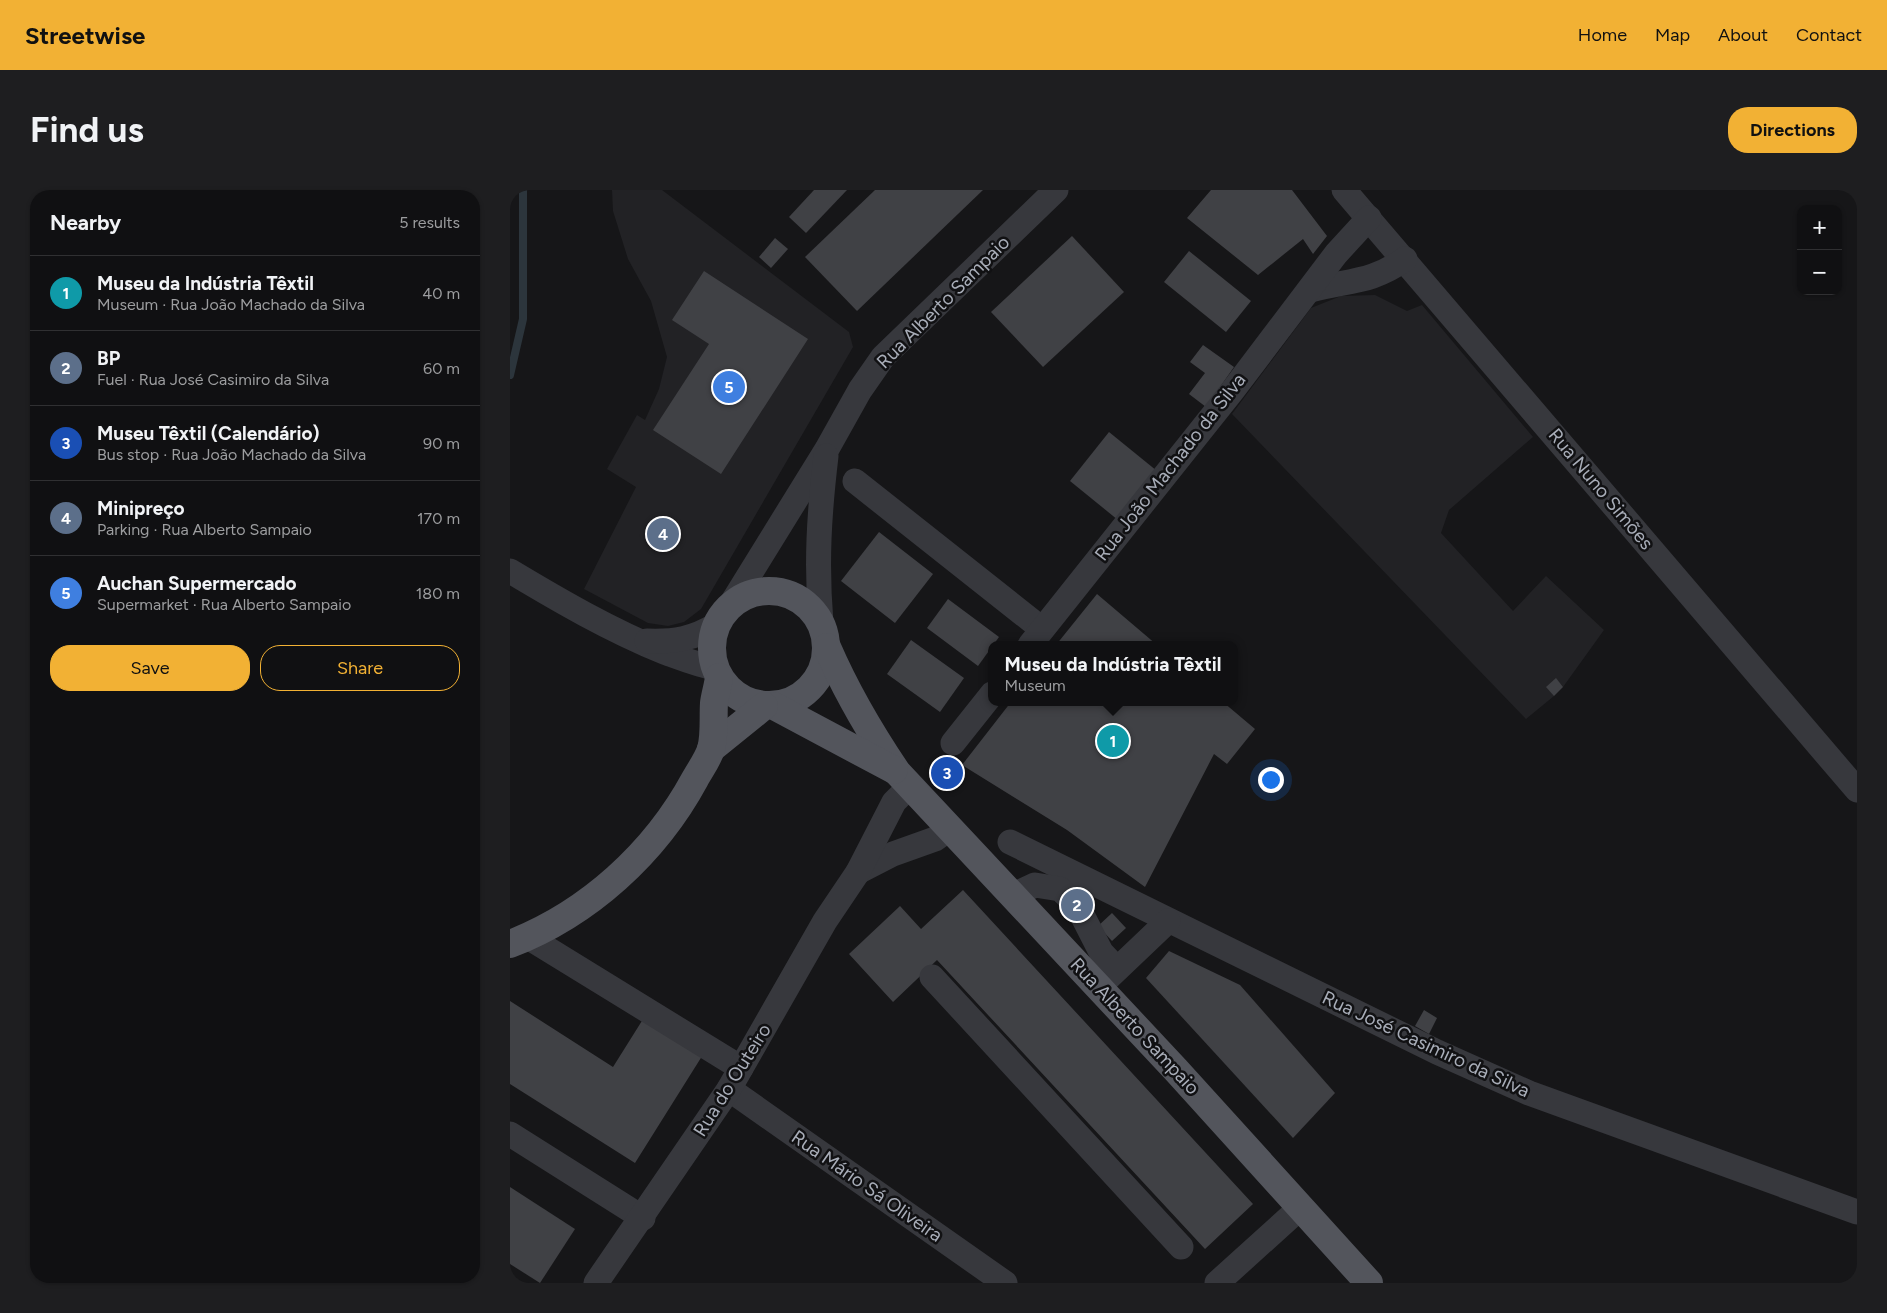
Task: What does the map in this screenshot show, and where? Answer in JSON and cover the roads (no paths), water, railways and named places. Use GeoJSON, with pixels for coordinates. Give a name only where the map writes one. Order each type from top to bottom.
{"type":"FeatureCollection","features":[{"type":"Feature","properties":{"kind":"main road","name":"Rua Alberto Sampaio"},"geometry":{"type":"LineString","coordinates":[[903,779],[769,706],[739,697],[728,688],[717,673],[712,654],[712,640],[723,616],[745,596],[762,591],[780,591],[797,597],[811,608],[841,679],[875,739],[903,779],[1013,895],[1108,978],[1301,1207],[1369,1283]]}},
{"type":"Feature","properties":{"kind":"main road","name":"Rua Alberto Sampaio"},"geometry":{"type":"LineString","coordinates":[[769,706],[791,702],[806,693],[817,680],[825,665],[824,635]]}},
{"type":"Feature","properties":{"kind":"main road"},"geometry":{"type":"LineString","coordinates":[[711,749],[717,673]]}},
{"type":"Feature","properties":{"kind":"main road"},"geometry":{"type":"LineString","coordinates":[[519,940],[577,909],[598,894],[634,861],[671,818],[711,749],[769,706]]}},
{"type":"Feature","properties":{"kind":"street","name":"Rua Alberto Sampaio"},"geometry":{"type":"LineString","coordinates":[[723,616],[827,449],[860,390],[883,357],[1056,190]]}},
{"type":"Feature","properties":{"kind":"street","name":"Rua Nuno Simões"},"geometry":{"type":"LineString","coordinates":[[1344,190],[1856,786]]}},
{"type":"Feature","properties":{"kind":"street","name":"Rua João Machado da Silva"},"geometry":{"type":"LineString","coordinates":[[1036,637],[1232,390],[1267,342],[1311,290],[1336,254],[1369,218]]}},
{"type":"Feature","properties":{"kind":"street"},"geometry":{"type":"LineString","coordinates":[[1311,290],[1369,279],[1387,272],[1405,259]]}},
{"type":"Feature","properties":{"kind":"street","name":"Rua Alberto Sampaio"},"geometry":{"type":"LineString","coordinates":[[824,635],[817,578],[818,522],[827,449]]}},
{"type":"Feature","properties":{"kind":"street"},"geometry":{"type":"LineString","coordinates":[[855,481],[1036,637]]}},
{"type":"Feature","properties":{"kind":"street"},"geometry":{"type":"LineString","coordinates":[[510,571],[579,612],[634,640],[717,673]]}},
{"type":"Feature","properties":{"kind":"street"},"geometry":{"type":"LineString","coordinates":[[634,640],[672,642],[697,636],[723,616]]}},
{"type":"Feature","properties":{"kind":"street"},"geometry":{"type":"LineString","coordinates":[[953,743],[988,699]]}},
{"type":"Feature","properties":{"kind":"street","name":"Rua do Outeiro"},"geometry":{"type":"LineString","coordinates":[[596,1283],[643,1218],[735,1078],[821,929],[858,872],[894,802],[903,779]]}},
{"type":"Feature","properties":{"kind":"street"},"geometry":{"type":"LineString","coordinates":[[858,872],[894,854],[935,839],[949,828]]}},
{"type":"Feature","properties":{"kind":"street","name":"Rua José Casimiro da Silva"},"geometry":{"type":"LineString","coordinates":[[1010,842],[1437,1052],[1530,1093],[1857,1212]]}},
{"type":"Feature","properties":{"kind":"street"},"geometry":{"type":"LineString","coordinates":[[1013,895],[1035,885],[1060,889],[1077,905],[1101,952],[1108,978],[1168,921]]}},
{"type":"Feature","properties":{"kind":"street","name":"Rua Mário Sá Oliveira"},"geometry":{"type":"LineString","coordinates":[[519,940],[735,1078],[1005,1283]]}},
{"type":"Feature","properties":{"kind":"street"},"geometry":{"type":"LineString","coordinates":[[932,977],[1181,1248]]}},
{"type":"Feature","properties":{"kind":"street"},"geometry":{"type":"LineString","coordinates":[[510,1134],[643,1218]]}},
{"type":"Feature","properties":{"kind":"street"},"geometry":{"type":"LineString","coordinates":[[1217,1283],[1301,1207]]}},
{"type":"Feature","properties":{"kind":"waterway"},"geometry":{"type":"LineString","coordinates":[[510,375],[523,319],[523,190]]}},
{"type":"Feature","properties":{"kind":"place","name":"Auchan Supermercado"},"geometry":{"type":"Point","coordinates":[729,387]}},
{"type":"Feature","properties":{"kind":"place","name":"Minipreço"},"geometry":{"type":"Point","coordinates":[663,534]}},
{"type":"Feature","properties":{"kind":"place","name":"Museu da Indústria Têxtil"},"geometry":{"type":"Point","coordinates":[1113,741]}},
{"type":"Feature","properties":{"kind":"place","name":"Museu Têxtil (Calendário)"},"geometry":{"type":"Point","coordinates":[947,773]}},
{"type":"Feature","properties":{"kind":"place","name":"BP"},"geometry":{"type":"Point","coordinates":[1077,905]}}]}
